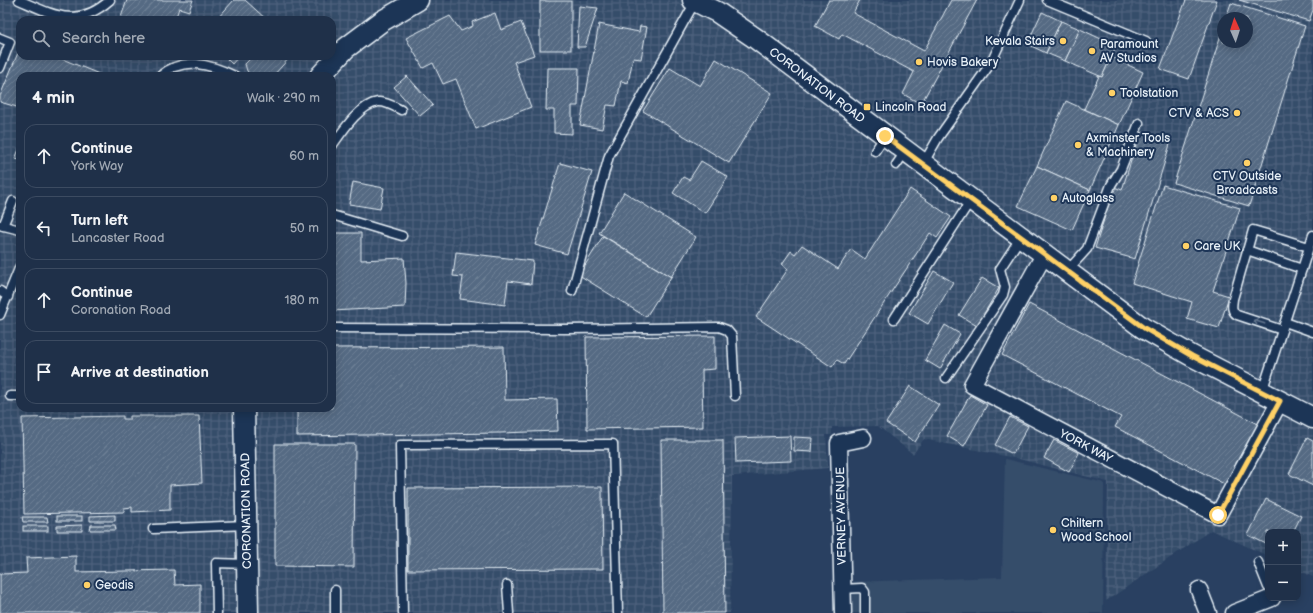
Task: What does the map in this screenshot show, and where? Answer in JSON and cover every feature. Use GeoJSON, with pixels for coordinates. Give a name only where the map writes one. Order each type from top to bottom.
{"type":"FeatureCollection","features":[{"type":"Feature","properties":{"kind":"street"},"geometry":{"type":"LineString","coordinates":[[336,59],[346,48],[382,21],[418,0]]}},
{"type":"Feature","properties":{"kind":"street","name":"CORONATION ROAD"},"geometry":{"type":"LineString","coordinates":[[694,1],[717,12],[755,38],[880,144],[901,158],[922,164],[1144,328],[1192,356],[1313,418]]}},
{"type":"Feature","properties":{"kind":"street"},"geometry":{"type":"LineString","coordinates":[[324,72],[335,60]]}},
{"type":"Feature","properties":{"kind":"street","name":"YORK WAY"},"geometry":{"type":"LineString","coordinates":[[1044,255],[972,386],[1218,515],[1280,401]]}},
{"type":"Feature","properties":{"kind":"street","name":"CORONATION ROAD"},"geometry":{"type":"LineString","coordinates":[[244,412],[248,613]]}},
{"type":"Feature","properties":{"kind":"street","name":"VERNEY AVENUE"},"geometry":{"type":"LineString","coordinates":[[842,613],[839,443],[863,438]]}},
{"type":"Feature","properties":{"kind":"street"},"geometry":{"type":"LineString","coordinates":[[1199,590],[1208,613]]}},
{"type":"Feature","properties":{"kind":"street"},"geometry":{"type":"LineString","coordinates":[[1234,613],[1265,601]]}},
{"type":"Feature","properties":{"kind":"lane"},"geometry":{"type":"LineString","coordinates":[[19,0],[54,16]]}},
{"type":"Feature","properties":{"kind":"lane"},"geometry":{"type":"LineString","coordinates":[[78,16],[103,7],[110,0]]}},
{"type":"Feature","properties":{"kind":"lane"},"geometry":{"type":"LineString","coordinates":[[922,164],[938,138],[991,63],[1020,0]]}},
{"type":"Feature","properties":{"kind":"lane"},"geometry":{"type":"LineString","coordinates":[[1047,0],[1146,40]]}},
{"type":"Feature","properties":{"kind":"lane"},"geometry":{"type":"LineString","coordinates":[[572,291],[609,156],[694,1]]}},
{"type":"Feature","properties":{"kind":"lane"},"geometry":{"type":"LineString","coordinates":[[0,38],[10,42],[0,68]]}},
{"type":"Feature","properties":{"kind":"lane"},"geometry":{"type":"LineString","coordinates":[[167,72],[178,65],[193,63],[208,65],[225,72]]}},
{"type":"Feature","properties":{"kind":"lane"},"geometry":{"type":"LineString","coordinates":[[336,140],[348,124],[366,107],[378,102],[389,104],[401,110]]}},
{"type":"Feature","properties":{"kind":"lane"},"geometry":{"type":"LineString","coordinates":[[1067,272],[1087,249],[1111,185],[1121,169],[1139,123]]}},
{"type":"Feature","properties":{"kind":"lane"},"geometry":{"type":"LineString","coordinates":[[894,319],[972,200]]}},
{"type":"Feature","properties":{"kind":"lane"},"geometry":{"type":"LineString","coordinates":[[14,201],[2,225],[16,229]]}},
{"type":"Feature","properties":{"kind":"lane"},"geometry":{"type":"LineString","coordinates":[[336,216],[402,236]]}},
{"type":"Feature","properties":{"kind":"lane"},"geometry":{"type":"LineString","coordinates":[[1309,247],[1253,230],[1232,307],[1233,312],[1237,315],[1313,332]]}},
{"type":"Feature","properties":{"kind":"lane"},"geometry":{"type":"LineString","coordinates":[[1262,392],[1313,235]]}},
{"type":"Feature","properties":{"kind":"lane"},"geometry":{"type":"LineString","coordinates":[[946,378],[1003,295],[1005,287],[1000,268],[1021,237]]}},
{"type":"Feature","properties":{"kind":"lane"},"geometry":{"type":"LineString","coordinates":[[1247,250],[1302,270]]}},
{"type":"Feature","properties":{"kind":"lane"},"geometry":{"type":"LineString","coordinates":[[0,315],[16,276]]}},
{"type":"Feature","properties":{"kind":"lane"},"geometry":{"type":"LineString","coordinates":[[0,291],[8,297]]}},
{"type":"Feature","properties":{"kind":"lane"},"geometry":{"type":"LineString","coordinates":[[336,328],[719,328],[727,330],[732,336],[735,396]]}},
{"type":"Feature","properties":{"kind":"lane"},"geometry":{"type":"LineString","coordinates":[[10,396],[16,396]]}},
{"type":"Feature","properties":{"kind":"lane"},"geometry":{"type":"LineString","coordinates":[[403,613],[400,445],[613,444],[618,613]]}},
{"type":"Feature","properties":{"kind":"lane"},"geometry":{"type":"LineString","coordinates":[[153,529],[246,525]]}},
{"type":"Feature","properties":{"kind":"lane"},"geometry":{"type":"LineString","coordinates":[[1258,562],[1265,580]]}},
{"type":"Feature","properties":{"kind":"lane"},"geometry":{"type":"LineString","coordinates":[[217,613],[216,563],[247,564]]}},
{"type":"Feature","properties":{"kind":"lane"},"geometry":{"type":"LineString","coordinates":[[507,585],[509,613]]}},
{"type":"Feature","properties":{"kind":"lane"},"geometry":{"type":"LineString","coordinates":[[842,589],[862,588],[865,592],[865,613]]}},
{"type":"Feature","properties":{"kind":"lane"},"geometry":{"type":"LineString","coordinates":[[335,590],[335,613]]}},
{"type":"Feature","properties":{"kind":"shaded area"},"geometry":{"type":"Polygon","coordinates":[[[0,0],[1313,0],[1313,577],[1301,571],[1301,529],[1265,529],[1265,555],[1211,530],[1106,601],[1108,482],[1019,459],[924,439],[913,454],[878,426],[832,427],[832,435],[826,435],[828,468],[732,476],[730,613],[0,613],[0,0]]]}},
{"type":"Feature","properties":{"kind":"shaded area","name":"Chiltern Wood School"},"geometry":{"type":"Polygon","coordinates":[[[1005,459],[1104,483],[1103,613],[852,613],[851,582],[1002,577],[1005,459]]]}},
{"type":"Feature","properties":{"kind":"building"},"geometry":{"type":"Polygon","coordinates":[[[127,0],[193,0],[189,11],[179,8],[176,16],[121,16],[127,0]]]}},
{"type":"Feature","properties":{"kind":"building"},"geometry":{"type":"Polygon","coordinates":[[[234,0],[245,0],[263,16],[220,16],[234,0]]]}},
{"type":"Feature","properties":{"kind":"building","name":"Hovis Bakery"},"geometry":{"type":"Polygon","coordinates":[[[829,0],[860,0],[853,13],[924,51],[951,0],[977,0],[921,104],[903,94],[914,72],[842,34],[839,39],[815,26],[829,0]]]}},
{"type":"Feature","properties":{"kind":"building"},"geometry":{"type":"Polygon","coordinates":[[[1186,0],[1217,0],[1189,79],[1160,69],[1186,0]]]}},
{"type":"Feature","properties":{"kind":"building"},"geometry":{"type":"Polygon","coordinates":[[[1239,0],[1313,0],[1313,10],[1309,21],[1239,0]]]}},
{"type":"Feature","properties":{"kind":"building"},"geometry":{"type":"Polygon","coordinates":[[[540,1],[571,1],[571,50],[540,50],[540,1]]]}},
{"type":"Feature","properties":{"kind":"building","name":"CTV & ACS"},"geometry":{"type":"Polygon","coordinates":[[[1231,3],[1305,26],[1249,206],[1174,183],[1217,47],[1253,48],[1253,12],[1228,12],[1231,3]]]}},
{"type":"Feature","properties":{"kind":"building"},"geometry":{"type":"Polygon","coordinates":[[[579,6],[598,8],[585,47],[577,47],[579,6]]]}},
{"type":"Feature","properties":{"kind":"building"},"geometry":{"type":"Polygon","coordinates":[[[1042,12],[1061,21],[1046,53],[1027,44],[1042,12]]]}},
{"type":"Feature","properties":{"kind":"building"},"geometry":{"type":"Polygon","coordinates":[[[495,13],[501,30],[521,22],[534,55],[514,62],[531,107],[476,129],[456,79],[443,84],[433,63],[423,68],[406,38],[450,16],[461,31],[473,26],[472,22],[495,13]]]}},
{"type":"Feature","properties":{"kind":"building","name":"Kevala Stairs"},"geometry":{"type":"Polygon","coordinates":[[[1061,21],[1080,29],[1065,61],[1046,53],[1061,21]]]}},
{"type":"Feature","properties":{"kind":"building"},"geometry":{"type":"Polygon","coordinates":[[[599,24],[639,32],[640,26],[647,27],[641,59],[633,58],[628,83],[621,81],[616,106],[607,105],[602,129],[580,125],[599,24]]]}},
{"type":"Feature","properties":{"kind":"building","name":"Paramount AV Studios"},"geometry":{"type":"Polygon","coordinates":[[[1080,29],[1116,46],[1102,77],[1065,61],[1080,29]]]}},
{"type":"Feature","properties":{"kind":"building","name":"Toolstation"},"geometry":{"type":"Polygon","coordinates":[[[1111,57],[1143,72],[1119,125],[1084,109],[1099,76],[1102,77],[1111,57]]]}},
{"type":"Feature","properties":{"kind":"building"},"geometry":{"type":"Polygon","coordinates":[[[16,58],[16,60],[65,60],[94,72],[16,72],[16,107],[0,102],[0,96],[16,58]]]}},
{"type":"Feature","properties":{"kind":"building"},"geometry":{"type":"Polygon","coordinates":[[[716,59],[772,93],[729,163],[643,111],[670,68],[700,86],[716,59]]]}},
{"type":"Feature","properties":{"kind":"building"},"geometry":{"type":"Polygon","coordinates":[[[228,60],[236,60],[232,64],[228,60]]]}},
{"type":"Feature","properties":{"kind":"building"},"geometry":{"type":"Polygon","coordinates":[[[249,60],[287,60],[277,72],[248,72],[245,64],[249,60]]]}},
{"type":"Feature","properties":{"kind":"building"},"geometry":{"type":"Polygon","coordinates":[[[547,68],[579,68],[578,106],[572,106],[572,134],[554,133],[554,110],[546,110],[547,68]]]}},
{"type":"Feature","properties":{"kind":"building"},"geometry":{"type":"Polygon","coordinates":[[[407,76],[433,105],[420,116],[394,87],[407,76]]]}},
{"type":"Feature","properties":{"kind":"building","name":"Axminster Tools & Machinery"},"geometry":{"type":"Polygon","coordinates":[[[1066,101],[1119,125],[1090,190],[1037,166],[1066,101]]]}},
{"type":"Feature","properties":{"kind":"building"},"geometry":{"type":"Polygon","coordinates":[[[1140,132],[1171,141],[1135,259],[1095,248],[1114,187],[1122,190],[1140,132]]]}},
{"type":"Feature","properties":{"kind":"building"},"geometry":{"type":"Polygon","coordinates":[[[701,161],[728,177],[705,213],[673,193],[683,177],[689,180],[701,161]]]}},
{"type":"Feature","properties":{"kind":"building"},"geometry":{"type":"Polygon","coordinates":[[[560,163],[592,172],[567,254],[535,245],[560,163]]]}},
{"type":"Feature","properties":{"kind":"building","name":"Autoglass"},"geometry":{"type":"Polygon","coordinates":[[[1037,166],[1090,190],[1072,230],[1018,206],[1037,166]]]}},
{"type":"Feature","properties":{"kind":"building"},"geometry":{"type":"Polygon","coordinates":[[[353,182],[384,188],[380,209],[349,204],[353,182]]]}},
{"type":"Feature","properties":{"kind":"building","name":"Care UK"},"geometry":{"type":"Polygon","coordinates":[[[1163,185],[1240,208],[1213,291],[1229,296],[1219,328],[1187,319],[1192,302],[1132,283],[1163,185]]]}},
{"type":"Feature","properties":{"kind":"building"},"geometry":{"type":"Polygon","coordinates":[[[910,189],[951,217],[937,238],[930,233],[844,364],[837,360],[832,367],[756,317],[788,269],[782,264],[791,251],[795,254],[802,245],[838,269],[851,249],[865,259],[910,189]]]}},
{"type":"Feature","properties":{"kind":"building"},"geometry":{"type":"Polygon","coordinates":[[[624,192],[696,237],[671,277],[599,233],[624,192]]]}},
{"type":"Feature","properties":{"kind":"building"},"geometry":{"type":"Polygon","coordinates":[[[336,233],[361,233],[361,260],[404,258],[406,283],[405,307],[336,311],[336,233]]]}},
{"type":"Feature","properties":{"kind":"building"},"geometry":{"type":"Polygon","coordinates":[[[603,236],[671,277],[646,317],[579,275],[603,236]]]}},
{"type":"Feature","properties":{"kind":"building"},"geometry":{"type":"Polygon","coordinates":[[[456,252],[533,261],[531,284],[508,281],[505,305],[460,299],[463,277],[453,276],[456,252]]]}},
{"type":"Feature","properties":{"kind":"building"},"geometry":{"type":"Polygon","coordinates":[[[934,271],[953,282],[928,324],[909,313],[934,271]]]}},
{"type":"Feature","properties":{"kind":"building"},"geometry":{"type":"Polygon","coordinates":[[[982,278],[999,288],[977,326],[959,315],[982,278]]]}},
{"type":"Feature","properties":{"kind":"building"},"geometry":{"type":"Polygon","coordinates":[[[1029,304],[1262,426],[1230,487],[1115,427],[1121,417],[1002,355],[1029,304]]]}},
{"type":"Feature","properties":{"kind":"building"},"geometry":{"type":"Polygon","coordinates":[[[945,325],[960,334],[940,369],[925,360],[945,325]]]}},
{"type":"Feature","properties":{"kind":"building"},"geometry":{"type":"Polygon","coordinates":[[[715,336],[715,369],[702,370],[703,427],[587,429],[586,337],[715,336]]]}},
{"type":"Feature","properties":{"kind":"building"},"geometry":{"type":"Polygon","coordinates":[[[504,347],[505,400],[557,399],[558,431],[297,436],[297,412],[336,412],[336,348],[504,347]]]}},
{"type":"Feature","properties":{"kind":"building"},"geometry":{"type":"Polygon","coordinates":[[[910,386],[939,405],[915,442],[886,423],[910,386]]]}},
{"type":"Feature","properties":{"kind":"building"},"geometry":{"type":"Polygon","coordinates":[[[970,395],[987,405],[964,446],[947,436],[970,395]]]}},
{"type":"Feature","properties":{"kind":"building"},"geometry":{"type":"Polygon","coordinates":[[[123,416],[123,419],[130,419],[130,416],[199,416],[202,483],[170,485],[170,510],[132,512],[132,507],[124,508],[124,512],[24,514],[22,418],[123,416]]]}},
{"type":"Feature","properties":{"kind":"building"},"geometry":{"type":"Polygon","coordinates":[[[1010,417],[1028,426],[1013,454],[995,445],[1010,417]]]}},
{"type":"Feature","properties":{"kind":"building"},"geometry":{"type":"Polygon","coordinates":[[[790,436],[791,461],[736,463],[735,438],[790,436]]]}},
{"type":"Feature","properties":{"kind":"building"},"geometry":{"type":"Polygon","coordinates":[[[794,437],[813,438],[812,452],[794,451],[794,437]]]}},
{"type":"Feature","properties":{"kind":"building"},"geometry":{"type":"Polygon","coordinates":[[[1307,438],[1313,441],[1313,486],[1289,474],[1307,438]]]}},
{"type":"Feature","properties":{"kind":"building"},"geometry":{"type":"Polygon","coordinates":[[[661,440],[723,440],[725,613],[663,613],[661,440]]]}},
{"type":"Feature","properties":{"kind":"building"},"geometry":{"type":"Polygon","coordinates":[[[1054,440],[1079,453],[1069,472],[1044,458],[1054,440]]]}},
{"type":"Feature","properties":{"kind":"building"},"geometry":{"type":"Polygon","coordinates":[[[275,444],[355,444],[354,567],[275,566],[275,444]]]}},
{"type":"Feature","properties":{"kind":"building"},"geometry":{"type":"Polygon","coordinates":[[[602,487],[603,569],[408,570],[408,488],[602,487]]]}},
{"type":"Feature","properties":{"kind":"building"},"geometry":{"type":"Polygon","coordinates":[[[1266,499],[1301,516],[1294,529],[1265,529],[1265,544],[1248,535],[1266,499]]]}},
{"type":"Feature","properties":{"kind":"building"},"geometry":{"type":"Polygon","coordinates":[[[115,515],[115,521],[90,521],[90,516],[115,515]]]}},
{"type":"Feature","properties":{"kind":"building"},"geometry":{"type":"Polygon","coordinates":[[[57,516],[82,516],[82,521],[57,521],[57,516]]]}},
{"type":"Feature","properties":{"kind":"building"},"geometry":{"type":"Polygon","coordinates":[[[22,517],[47,517],[48,522],[23,522],[22,517]]]}},
{"type":"Feature","properties":{"kind":"building"},"geometry":{"type":"Polygon","coordinates":[[[82,525],[82,531],[57,531],[57,526],[82,525]]]}},
{"type":"Feature","properties":{"kind":"building"},"geometry":{"type":"Polygon","coordinates":[[[91,525],[115,525],[116,530],[90,530],[91,525]]]}},
{"type":"Feature","properties":{"kind":"building"},"geometry":{"type":"Polygon","coordinates":[[[23,526],[48,526],[48,531],[23,531],[23,526]]]}},
{"type":"Feature","properties":{"kind":"building","name":"Geodis"},"geometry":{"type":"Polygon","coordinates":[[[76,556],[76,572],[174,570],[175,585],[200,584],[200,613],[0,613],[0,574],[27,573],[26,558],[76,556]]]}},
{"type":"Feature","properties":{"kind":"place","name":"Kevala Stairs"},"geometry":{"type":"Point","coordinates":[1063,41]}},
{"type":"Feature","properties":{"kind":"place","name":"Paramount AV Studios"},"geometry":{"type":"Point","coordinates":[1092,51]}},
{"type":"Feature","properties":{"kind":"place","name":"Hovis Bakery"},"geometry":{"type":"Point","coordinates":[919,62]}},
{"type":"Feature","properties":{"kind":"place","name":"Toolstation"},"geometry":{"type":"Point","coordinates":[1112,93]}},
{"type":"Feature","properties":{"kind":"place","name":"Lincoln Road"},"geometry":{"type":"Point","coordinates":[867,107]}},
{"type":"Feature","properties":{"kind":"place","name":"CTV & ACS"},"geometry":{"type":"Point","coordinates":[1237,113]}},
{"type":"Feature","properties":{"kind":"place","name":"Axminster Tools & Machinery"},"geometry":{"type":"Point","coordinates":[1078,145]}},
{"type":"Feature","properties":{"kind":"place","name":"CTV Outside Broadcasts"},"geometry":{"type":"Point","coordinates":[1247,163]}},
{"type":"Feature","properties":{"kind":"place","name":"Autoglass"},"geometry":{"type":"Point","coordinates":[1054,198]}},
{"type":"Feature","properties":{"kind":"place","name":"Care UK"},"geometry":{"type":"Point","coordinates":[1186,246]}},
{"type":"Feature","properties":{"kind":"place","name":"Chiltern Wood School"},"geometry":{"type":"Point","coordinates":[1053,530]}},
{"type":"Feature","properties":{"kind":"place","name":"Geodis"},"geometry":{"type":"Point","coordinates":[87,585]}},
{"type":"Feature","properties":{"kind":"route"},"geometry":{"type":"LineString","coordinates":[[885,136],[1144,328],[1192,356],[1280,401],[1218,515]]}}]}
